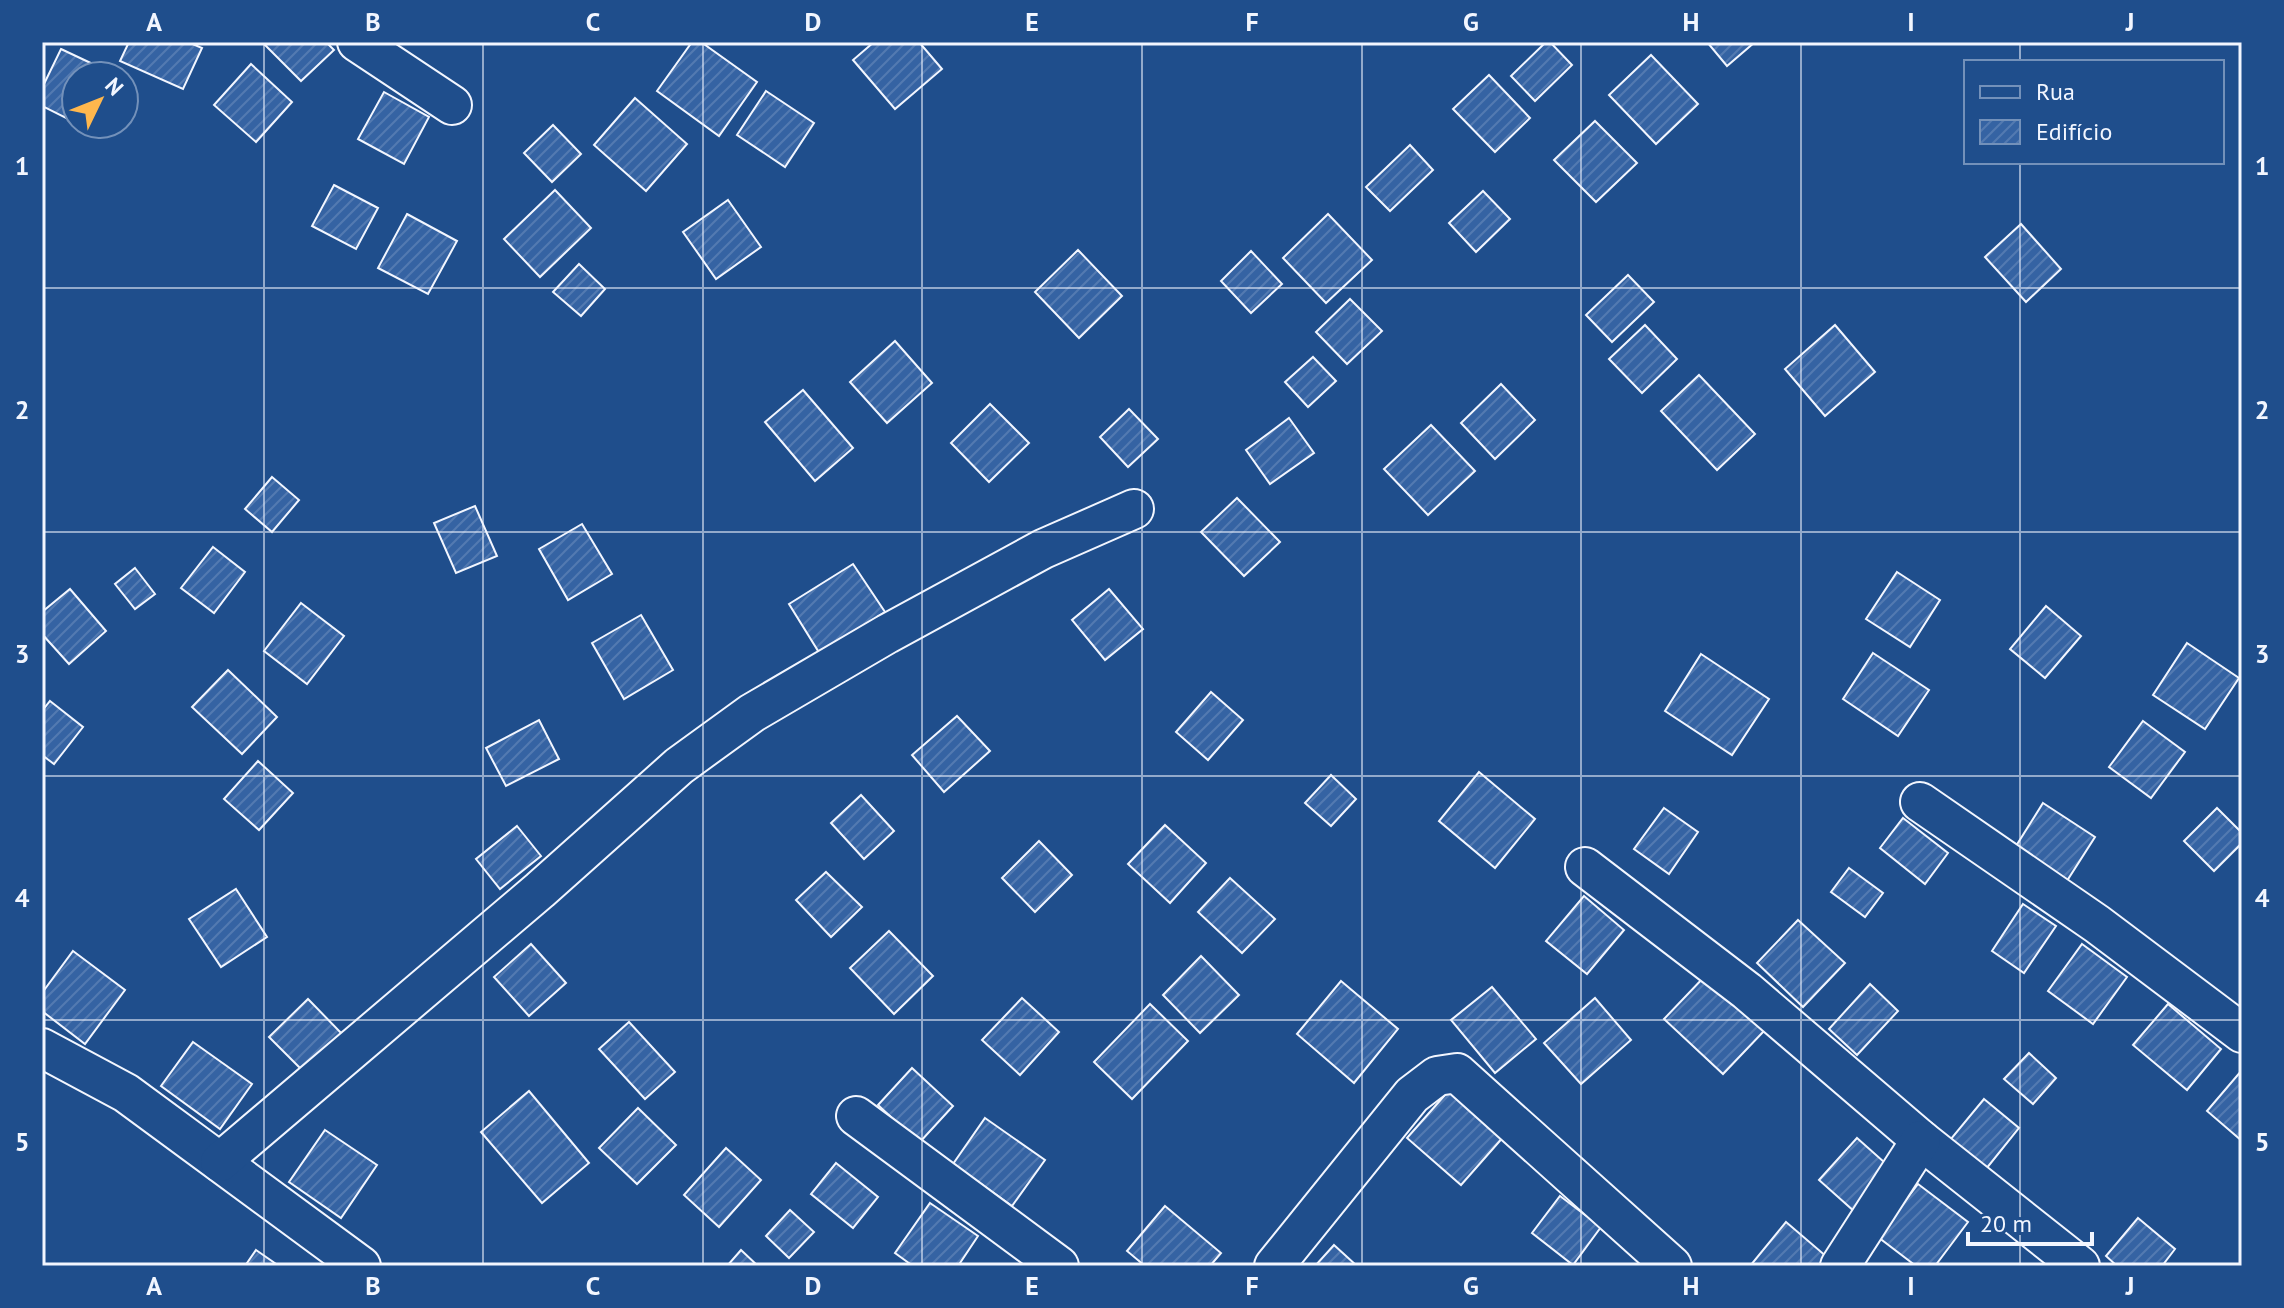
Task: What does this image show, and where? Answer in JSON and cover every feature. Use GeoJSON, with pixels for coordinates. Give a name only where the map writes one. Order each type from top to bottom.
{"type":"FeatureCollection","features":[{"type":"Feature","properties":{"kind":"street"},"geometry":{"type":"LineString","coordinates":[[357,42],[452,105]]}},
{"type":"Feature","properties":{"kind":"street"},"geometry":{"type":"LineString","coordinates":[[220,1162],[540,890],[679,766],[752,713],[887,634],[1043,549],[1134,509]]}},
{"type":"Feature","properties":{"kind":"street"},"geometry":{"type":"LineString","coordinates":[[1920,802],[2097,924],[2242,1033]]}},
{"type":"Feature","properties":{"kind":"street"},"geometry":{"type":"LineString","coordinates":[[1585,867],[1747,991],[1921,1140],[2080,1266]]}},
{"type":"Feature","properties":{"kind":"street"},"geometry":{"type":"LineString","coordinates":[[42,1048],[126,1093],[361,1266]]}},
{"type":"Feature","properties":{"kind":"street"},"geometry":{"type":"LineString","coordinates":[[1274,1266],[1412,1095],[1437,1076],[1457,1073],[1672,1266]]}},
{"type":"Feature","properties":{"kind":"street"},"geometry":{"type":"LineString","coordinates":[[856,1116],[1059,1266]]}},
{"type":"Feature","properties":{"kind":"street"},"geometry":{"type":"LineString","coordinates":[[1840,1266],[1921,1140]]}},
{"type":"Feature","properties":{"kind":"building"},"geometry":{"type":"Polygon","coordinates":[[[129,42],[188,42],[202,48],[183,89],[140,70],[140,60],[120,60],[129,42]]]}},
{"type":"Feature","properties":{"kind":"building"},"geometry":{"type":"Polygon","coordinates":[[[262,42],[326,42],[334,50],[301,81],[262,42]]]}},
{"type":"Feature","properties":{"kind":"building"},"geometry":{"type":"Polygon","coordinates":[[[692,42],[701,42],[757,82],[719,136],[657,91],[692,42]]]}},
{"type":"Feature","properties":{"kind":"building"},"geometry":{"type":"Polygon","coordinates":[[[874,42],[919,42],[942,69],[895,109],[853,60],[874,42]]]}},
{"type":"Feature","properties":{"kind":"building"},"geometry":{"type":"Polygon","coordinates":[[[1546,42],[1550,42],[1572,65],[1535,101],[1511,76],[1546,42]]]}},
{"type":"Feature","properties":{"kind":"building"},"geometry":{"type":"Polygon","coordinates":[[[1707,42],[1755,42],[1727,66],[1707,42]]]}},
{"type":"Feature","properties":{"kind":"building"},"geometry":{"type":"Polygon","coordinates":[[[61,49],[84,60],[60,60],[60,115],[42,106],[42,88],[61,49]]]}},
{"type":"Feature","properties":{"kind":"building"},"geometry":{"type":"Polygon","coordinates":[[[1651,55],[1698,104],[1656,144],[1609,95],[1651,55]]]}},
{"type":"Feature","properties":{"kind":"building"},"geometry":{"type":"Polygon","coordinates":[[[251,64],[292,102],[256,142],[214,105],[251,64]]]}},
{"type":"Feature","properties":{"kind":"building"},"geometry":{"type":"Polygon","coordinates":[[[1489,75],[1530,118],[1495,152],[1453,109],[1489,75]]]}},
{"type":"Feature","properties":{"kind":"building"},"geometry":{"type":"Polygon","coordinates":[[[766,91],[814,123],[785,167],[737,135],[766,91]]]}},
{"type":"Feature","properties":{"kind":"building"},"geometry":{"type":"Polygon","coordinates":[[[384,92],[429,117],[404,164],[358,139],[384,92]]]}},
{"type":"Feature","properties":{"kind":"building"},"geometry":{"type":"Polygon","coordinates":[[[635,98],[687,144],[646,191],[594,145],[635,98]]]}},
{"type":"Feature","properties":{"kind":"building"},"geometry":{"type":"Polygon","coordinates":[[[1595,121],[1637,163],[1596,202],[1554,160],[1595,121]]]}},
{"type":"Feature","properties":{"kind":"building"},"geometry":{"type":"Polygon","coordinates":[[[553,125],[581,154],[552,182],[524,153],[553,125]]]}},
{"type":"Feature","properties":{"kind":"building"},"geometry":{"type":"Polygon","coordinates":[[[1410,145],[1433,170],[1390,211],[1366,187],[1410,145]]]}},
{"type":"Feature","properties":{"kind":"building"},"geometry":{"type":"Polygon","coordinates":[[[334,185],[378,208],[356,249],[312,226],[334,185]]]}},
{"type":"Feature","properties":{"kind":"building"},"geometry":{"type":"Polygon","coordinates":[[[555,190],[591,228],[540,277],[504,239],[555,190]]]}},
{"type":"Feature","properties":{"kind":"building"},"geometry":{"type":"Polygon","coordinates":[[[1483,191],[1510,219],[1476,252],[1449,223],[1483,191]]]}},
{"type":"Feature","properties":{"kind":"building"},"geometry":{"type":"Polygon","coordinates":[[[728,200],[761,247],[716,279],[683,232],[728,200]]]}},
{"type":"Feature","properties":{"kind":"building"},"geometry":{"type":"Polygon","coordinates":[[[407,214],[457,241],[428,294],[378,268],[407,214]]]}},
{"type":"Feature","properties":{"kind":"building"},"geometry":{"type":"Polygon","coordinates":[[[1328,214],[1372,260],[1326,303],[1283,258],[1328,214]]]}},
{"type":"Feature","properties":{"kind":"building"},"geometry":{"type":"Polygon","coordinates":[[[2021,224],[2061,269],[2026,302],[1985,257],[2021,224]]]}},
{"type":"Feature","properties":{"kind":"building"},"geometry":{"type":"Polygon","coordinates":[[[1078,250],[1122,296],[1079,338],[1035,292],[1078,250]]]}},
{"type":"Feature","properties":{"kind":"building"},"geometry":{"type":"Polygon","coordinates":[[[1251,251],[1282,284],[1251,313],[1221,281],[1251,251]]]}},
{"type":"Feature","properties":{"kind":"building"},"geometry":{"type":"Polygon","coordinates":[[[579,264],[605,289],[581,316],[553,292],[579,264]]]}},
{"type":"Feature","properties":{"kind":"building"},"geometry":{"type":"Polygon","coordinates":[[[1628,275],[1654,302],[1612,342],[1586,315],[1628,275]]]}},
{"type":"Feature","properties":{"kind":"building"},"geometry":{"type":"Polygon","coordinates":[[[1350,299],[1382,331],[1347,364],[1316,332],[1350,299]]]}},
{"type":"Feature","properties":{"kind":"building"},"geometry":{"type":"Polygon","coordinates":[[[1645,325],[1677,359],[1642,393],[1609,359],[1645,325]]]}},
{"type":"Feature","properties":{"kind":"building"},"geometry":{"type":"Polygon","coordinates":[[[1835,325],[1875,372],[1825,416],[1785,369],[1835,325]]]}},
{"type":"Feature","properties":{"kind":"building"},"geometry":{"type":"Polygon","coordinates":[[[895,341],[932,383],[887,423],[850,382],[895,341]]]}},
{"type":"Feature","properties":{"kind":"building"},"geometry":{"type":"Polygon","coordinates":[[[1313,357],[1336,381],[1308,407],[1285,382],[1313,357]]]}},
{"type":"Feature","properties":{"kind":"building"},"geometry":{"type":"Polygon","coordinates":[[[1699,375],[1755,434],[1717,470],[1661,411],[1699,375]]]}},
{"type":"Feature","properties":{"kind":"building"},"geometry":{"type":"Polygon","coordinates":[[[1501,384],[1535,420],[1495,459],[1461,423],[1501,384]]]}},
{"type":"Feature","properties":{"kind":"building"},"geometry":{"type":"Polygon","coordinates":[[[803,390],[853,448],[815,481],[765,422],[803,390]]]}},
{"type":"Feature","properties":{"kind":"building"},"geometry":{"type":"Polygon","coordinates":[[[990,404],[1029,443],[989,482],[951,443],[990,404]]]}},
{"type":"Feature","properties":{"kind":"building"},"geometry":{"type":"Polygon","coordinates":[[[1129,409],[1158,439],[1128,467],[1100,437],[1129,409]]]}},
{"type":"Feature","properties":{"kind":"building"},"geometry":{"type":"Polygon","coordinates":[[[1289,418],[1314,453],[1270,484],[1246,450],[1289,418]]]}},
{"type":"Feature","properties":{"kind":"building"},"geometry":{"type":"Polygon","coordinates":[[[1431,425],[1475,471],[1428,515],[1384,469],[1431,425]]]}},
{"type":"Feature","properties":{"kind":"building"},"geometry":{"type":"Polygon","coordinates":[[[272,477],[299,500],[272,532],[245,509],[272,477]]]}},
{"type":"Feature","properties":{"kind":"building"},"geometry":{"type":"Polygon","coordinates":[[[1237,498],[1280,542],[1244,576],[1201,532],[1237,498]]]}},
{"type":"Feature","properties":{"kind":"building"},"geometry":{"type":"Polygon","coordinates":[[[475,506],[497,556],[456,573],[434,523],[475,506]]]}},
{"type":"Feature","properties":{"kind":"building"},"geometry":{"type":"Polygon","coordinates":[[[582,524],[612,574],[568,600],[539,549],[582,524]]]}},
{"type":"Feature","properties":{"kind":"building"},"geometry":{"type":"Polygon","coordinates":[[[213,547],[245,572],[214,613],[181,588],[213,547]]]}},
{"type":"Feature","properties":{"kind":"building"},"geometry":{"type":"Polygon","coordinates":[[[853,564],[885,612],[820,654],[789,604],[853,564]]]}},
{"type":"Feature","properties":{"kind":"building"},"geometry":{"type":"Polygon","coordinates":[[[135,568],[155,594],[135,609],[115,584],[135,568]]]}},
{"type":"Feature","properties":{"kind":"building"},"geometry":{"type":"Polygon","coordinates":[[[1897,572],[1940,600],[1910,647],[1866,619],[1897,572]]]}},
{"type":"Feature","properties":{"kind":"building"},"geometry":{"type":"Polygon","coordinates":[[[70,589],[106,631],[69,664],[42,634],[42,612],[70,589]]]}},
{"type":"Feature","properties":{"kind":"building"},"geometry":{"type":"Polygon","coordinates":[[[1109,589],[1143,629],[1105,660],[1072,620],[1109,589]]]}},
{"type":"Feature","properties":{"kind":"building"},"geometry":{"type":"Polygon","coordinates":[[[301,603],[344,636],[307,684],[264,651],[301,603]]]}},
{"type":"Feature","properties":{"kind":"building"},"geometry":{"type":"Polygon","coordinates":[[[2046,606],[2081,636],[2045,678],[2010,649],[2046,606]]]}},
{"type":"Feature","properties":{"kind":"building"},"geometry":{"type":"Polygon","coordinates":[[[641,615],[673,670],[624,699],[592,643],[641,615]]]}},
{"type":"Feature","properties":{"kind":"building"},"geometry":{"type":"Polygon","coordinates":[[[2187,643],[2239,678],[2205,729],[2153,695],[2187,643]]]}},
{"type":"Feature","properties":{"kind":"building"},"geometry":{"type":"Polygon","coordinates":[[[1873,653],[1929,690],[1898,736],[1843,699],[1873,653]]]}},
{"type":"Feature","properties":{"kind":"building"},"geometry":{"type":"Polygon","coordinates":[[[1701,654],[1769,699],[1732,755],[1665,711],[1701,654]]]}},
{"type":"Feature","properties":{"kind":"building"},"geometry":{"type":"Polygon","coordinates":[[[228,670],[277,717],[242,754],[192,707],[228,670]]]}},
{"type":"Feature","properties":{"kind":"building"},"geometry":{"type":"Polygon","coordinates":[[[1211,692],[1243,720],[1208,760],[1176,732],[1211,692]]]}},
{"type":"Feature","properties":{"kind":"building"},"geometry":{"type":"Polygon","coordinates":[[[50,701],[83,727],[54,764],[42,755],[42,711],[50,701]]]}},
{"type":"Feature","properties":{"kind":"building"},"geometry":{"type":"Polygon","coordinates":[[[957,716],[990,751],[944,792],[912,755],[957,716]]]}},
{"type":"Feature","properties":{"kind":"building"},"geometry":{"type":"Polygon","coordinates":[[[539,720],[559,759],[506,786],[486,748],[539,720]]]}},
{"type":"Feature","properties":{"kind":"building"},"geometry":{"type":"Polygon","coordinates":[[[2143,721],[2185,752],[2151,798],[2109,767],[2143,721]]]}},
{"type":"Feature","properties":{"kind":"building"},"geometry":{"type":"Polygon","coordinates":[[[258,761],[293,793],[259,830],[224,799],[258,761]]]}},
{"type":"Feature","properties":{"kind":"building"},"geometry":{"type":"Polygon","coordinates":[[[1479,772],[1535,819],[1495,868],[1439,821],[1479,772]]]}},
{"type":"Feature","properties":{"kind":"building"},"geometry":{"type":"Polygon","coordinates":[[[1331,775],[1356,799],[1331,826],[1305,803],[1331,775]]]}},
{"type":"Feature","properties":{"kind":"building"},"geometry":{"type":"Polygon","coordinates":[[[861,795],[894,831],[864,859],[831,823],[861,795]]]}},
{"type":"Feature","properties":{"kind":"building"},"geometry":{"type":"Polygon","coordinates":[[[2043,803],[2095,837],[2063,887],[2011,854],[2043,803]]]}},
{"type":"Feature","properties":{"kind":"building"},"geometry":{"type":"Polygon","coordinates":[[[1664,808],[1698,832],[1669,874],[1634,849],[1664,808]]]}},
{"type":"Feature","properties":{"kind":"building"},"geometry":{"type":"Polygon","coordinates":[[[2217,808],[2242,833],[2242,843],[2214,871],[2184,841],[2217,808]]]}},
{"type":"Feature","properties":{"kind":"building"},"geometry":{"type":"Polygon","coordinates":[[[1903,818],[1948,853],[1925,884],[1880,848],[1903,818]]]}},
{"type":"Feature","properties":{"kind":"building"},"geometry":{"type":"Polygon","coordinates":[[[1165,825],[1206,863],[1170,903],[1128,864],[1165,825]]]}},
{"type":"Feature","properties":{"kind":"building"},"geometry":{"type":"Polygon","coordinates":[[[517,826],[541,856],[500,889],[476,859],[517,826]]]}},
{"type":"Feature","properties":{"kind":"building"},"geometry":{"type":"Polygon","coordinates":[[[1039,841],[1072,875],[1035,912],[1002,878],[1039,841]]]}},
{"type":"Feature","properties":{"kind":"building"},"geometry":{"type":"Polygon","coordinates":[[[1849,868],[1883,893],[1865,917],[1831,892],[1849,868]]]}},
{"type":"Feature","properties":{"kind":"building"},"geometry":{"type":"Polygon","coordinates":[[[826,872],[862,907],[831,937],[796,900],[826,872]]]}},
{"type":"Feature","properties":{"kind":"building"},"geometry":{"type":"Polygon","coordinates":[[[1230,878],[1275,919],[1242,953],[1198,912],[1230,878]]]}},
{"type":"Feature","properties":{"kind":"building"},"geometry":{"type":"Polygon","coordinates":[[[236,889],[267,937],[221,967],[189,919],[236,889]]]}},
{"type":"Feature","properties":{"kind":"building"},"geometry":{"type":"Polygon","coordinates":[[[1584,896],[1624,930],[1587,974],[1546,941],[1584,896]]]}},
{"type":"Feature","properties":{"kind":"building"},"geometry":{"type":"Polygon","coordinates":[[[2023,904],[2056,926],[2024,973],[1992,951],[2023,904]]]}},
{"type":"Feature","properties":{"kind":"building"},"geometry":{"type":"Polygon","coordinates":[[[1798,920],[1845,963],[1803,1007],[1757,963],[1798,920]]]}},
{"type":"Feature","properties":{"kind":"building"},"geometry":{"type":"Polygon","coordinates":[[[889,931],[933,976],[894,1014],[850,968],[889,931]]]}},
{"type":"Feature","properties":{"kind":"building"},"geometry":{"type":"Polygon","coordinates":[[[531,944],[566,983],[529,1016],[494,977],[531,944]]]}},
{"type":"Feature","properties":{"kind":"building"},"geometry":{"type":"Polygon","coordinates":[[[2082,944],[2127,977],[2093,1024],[2048,991],[2082,944]]]}},
{"type":"Feature","properties":{"kind":"building"},"geometry":{"type":"Polygon","coordinates":[[[73,951],[125,990],[85,1044],[42,1011],[42,993],[73,951]]]}},
{"type":"Feature","properties":{"kind":"building"},"geometry":{"type":"Polygon","coordinates":[[[1201,956],[1239,995],[1200,1033],[1163,995],[1201,956]]]}},
{"type":"Feature","properties":{"kind":"building"},"geometry":{"type":"Polygon","coordinates":[[[1706,975],[1764,1031],[1723,1074],[1664,1019],[1706,975]]]}},
{"type":"Feature","properties":{"kind":"building"},"geometry":{"type":"Polygon","coordinates":[[[1341,981],[1398,1029],[1354,1083],[1297,1034],[1341,981]]]}},
{"type":"Feature","properties":{"kind":"building"},"geometry":{"type":"Polygon","coordinates":[[[1870,984],[1898,1011],[1857,1055],[1829,1029],[1870,984]]]}},
{"type":"Feature","properties":{"kind":"building"},"geometry":{"type":"Polygon","coordinates":[[[1492,987],[1536,1039],[1495,1073],[1451,1020],[1492,987]]]}},
{"type":"Feature","properties":{"kind":"building"},"geometry":{"type":"Polygon","coordinates":[[[1022,998],[1059,1032],[1020,1075],[982,1040],[1022,998]]]}},
{"type":"Feature","properties":{"kind":"building"},"geometry":{"type":"Polygon","coordinates":[[[1595,998],[1631,1040],[1581,1084],[1544,1043],[1595,998]]]}},
{"type":"Feature","properties":{"kind":"building"},"geometry":{"type":"Polygon","coordinates":[[[308,999],[344,1036],[306,1074],[269,1037],[308,999]]]}},
{"type":"Feature","properties":{"kind":"building"},"geometry":{"type":"Polygon","coordinates":[[[1150,1004],[1188,1041],[1132,1099],[1094,1062],[1150,1004]]]}},
{"type":"Feature","properties":{"kind":"building"},"geometry":{"type":"Polygon","coordinates":[[[2168,1004],[2221,1049],[2187,1090],[2133,1045],[2168,1004]]]}},
{"type":"Feature","properties":{"kind":"building"},"geometry":{"type":"Polygon","coordinates":[[[629,1022],[675,1072],[645,1099],[599,1049],[629,1022]]]}},
{"type":"Feature","properties":{"kind":"building"},"geometry":{"type":"Polygon","coordinates":[[[193,1042],[252,1084],[220,1129],[161,1086],[193,1042]]]}},
{"type":"Feature","properties":{"kind":"building"},"geometry":{"type":"Polygon","coordinates":[[[2029,1053],[2056,1078],[2033,1104],[2004,1079],[2029,1053]]]}},
{"type":"Feature","properties":{"kind":"building"},"geometry":{"type":"Polygon","coordinates":[[[912,1068],[953,1106],[919,1143],[878,1105],[912,1068]]]}},
{"type":"Feature","properties":{"kind":"building"},"geometry":{"type":"Polygon","coordinates":[[[2242,1070],[2242,1141],[2207,1111],[2242,1070]]]}},
{"type":"Feature","properties":{"kind":"building"},"geometry":{"type":"Polygon","coordinates":[[[1452,1087],[1505,1135],[1461,1185],[1407,1138],[1452,1087]]]}},
{"type":"Feature","properties":{"kind":"building"},"geometry":{"type":"Polygon","coordinates":[[[529,1091],[589,1163],[542,1203],[481,1132],[529,1091]]]}},
{"type":"Feature","properties":{"kind":"building"},"geometry":{"type":"Polygon","coordinates":[[[1984,1099],[2019,1128],[1986,1169],[1950,1140],[1984,1099]]]}},
{"type":"Feature","properties":{"kind":"building"},"geometry":{"type":"Polygon","coordinates":[[[638,1108],[676,1145],[637,1184],[599,1148],[638,1108]]]}},
{"type":"Feature","properties":{"kind":"building"},"geometry":{"type":"Polygon","coordinates":[[[985,1118],[1045,1160],[1012,1206],[953,1164],[985,1118]]]}},
{"type":"Feature","properties":{"kind":"building"},"geometry":{"type":"Polygon","coordinates":[[[325,1130],[377,1165],[341,1218],[289,1182],[325,1130]]]}},
{"type":"Feature","properties":{"kind":"building"},"geometry":{"type":"Polygon","coordinates":[[[1857,1138],[1893,1170],[1855,1212],[1819,1180],[1857,1138]]]}},
{"type":"Feature","properties":{"kind":"building"},"geometry":{"type":"Polygon","coordinates":[[[726,1148],[761,1180],[719,1227],[684,1195],[726,1148]]]}},
{"type":"Feature","properties":{"kind":"building"},"geometry":{"type":"Polygon","coordinates":[[[836,1163],[878,1197],[853,1228],[811,1194],[836,1163]]]}},
{"type":"Feature","properties":{"kind":"building"},"geometry":{"type":"Polygon","coordinates":[[[1918,1184],[1968,1222],[1935,1266],[1916,1266],[1878,1237],[1918,1184]]]}},
{"type":"Feature","properties":{"kind":"building"},"geometry":{"type":"Polygon","coordinates":[[[1560,1196],[1601,1227],[1573,1265],[1532,1233],[1560,1196]]]}},
{"type":"Feature","properties":{"kind":"building"},"geometry":{"type":"Polygon","coordinates":[[[930,1203],[978,1236],[958,1266],[913,1266],[895,1253],[930,1203]]]}},
{"type":"Feature","properties":{"kind":"building"},"geometry":{"type":"Polygon","coordinates":[[[1165,1206],[1221,1253],[1210,1266],[1145,1266],[1127,1251],[1165,1206]]]}},
{"type":"Feature","properties":{"kind":"building"},"geometry":{"type":"Polygon","coordinates":[[[790,1210],[814,1232],[789,1258],[766,1236],[790,1210]]]}},
{"type":"Feature","properties":{"kind":"building"},"geometry":{"type":"Polygon","coordinates":[[[2138,1218],[2175,1249],[2162,1266],[2117,1266],[2106,1256],[2138,1218]]]}},
{"type":"Feature","properties":{"kind":"building"},"geometry":{"type":"Polygon","coordinates":[[[1786,1222],[1827,1257],[1819,1266],[1750,1266],[1786,1222]]]}},
{"type":"Feature","properties":{"kind":"building"},"geometry":{"type":"Polygon","coordinates":[[[1334,1245],[1357,1266],[1315,1266],[1334,1245]]]}},
{"type":"Feature","properties":{"kind":"building"},"geometry":{"type":"Polygon","coordinates":[[[256,1250],[279,1266],[245,1266],[256,1250]]]}},
{"type":"Feature","properties":{"kind":"building"},"geometry":{"type":"Polygon","coordinates":[[[741,1250],[758,1266],[727,1266],[741,1250]]]}}]}
